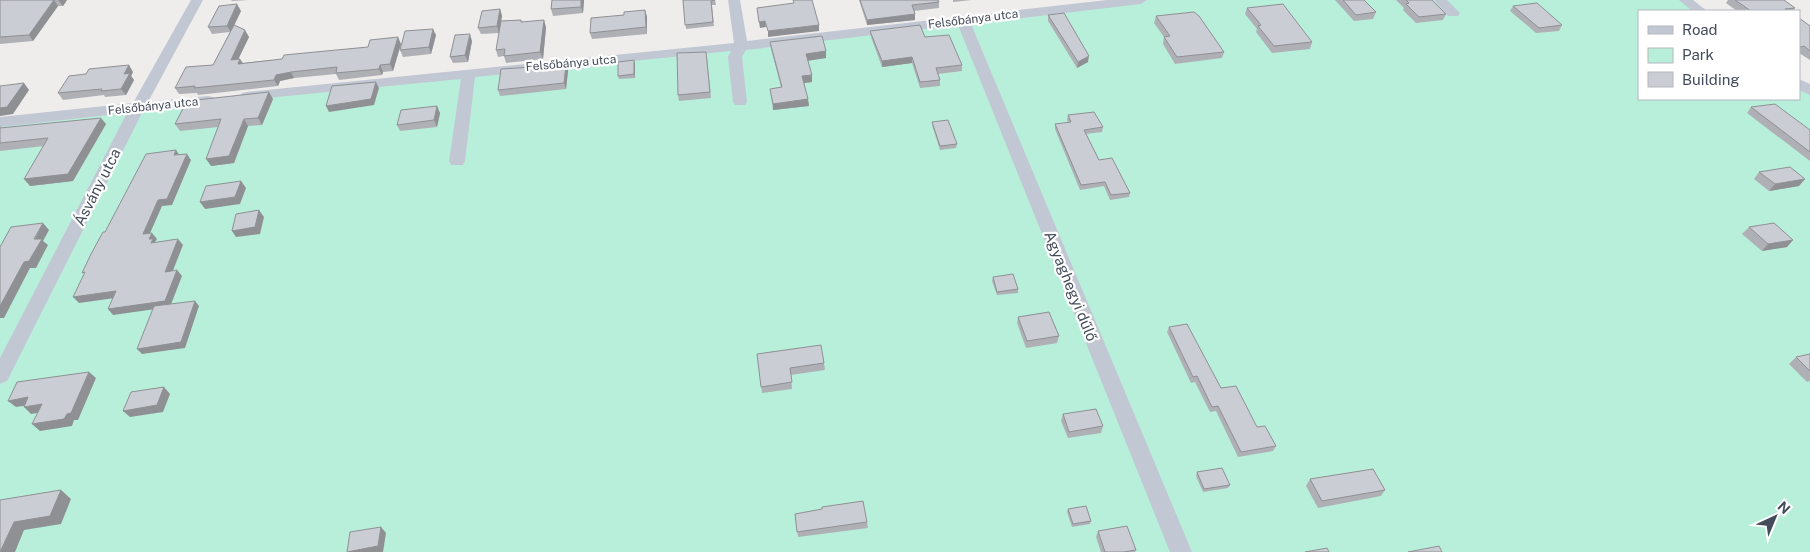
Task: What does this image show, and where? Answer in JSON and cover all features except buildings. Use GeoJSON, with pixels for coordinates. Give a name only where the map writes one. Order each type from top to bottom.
{"type":"FeatureCollection","features":[{"type":"Feature","properties":{"kind":"street","name":"Ásvány utca"},"geometry":{"type":"LineString","coordinates":[[0,376],[138,107],[197,0]]}},
{"type":"Feature","properties":{"kind":"street"},"geometry":{"type":"LineString","coordinates":[[734,0],[741,46],[735,57],[740,102]]}},
{"type":"Feature","properties":{"kind":"street","name":"Felsőbánya utca"},"geometry":{"type":"LineString","coordinates":[[0,122],[469,72],[741,46],[1141,0]]}},
{"type":"Feature","properties":{"kind":"street"},"geometry":{"type":"LineString","coordinates":[[1440,0],[1453,13]]}},
{"type":"Feature","properties":{"kind":"street"},"geometry":{"type":"LineString","coordinates":[[1685,0],[1699,10]]}},
{"type":"Feature","properties":{"kind":"street","name":"Agyaghegyi dűlő"},"geometry":{"type":"LineString","coordinates":[[963,20],[1136,448],[1181,552]]}},
{"type":"Feature","properties":{"kind":"street"},"geometry":{"type":"LineString","coordinates":[[457,161],[469,72]]}},
{"type":"Feature","properties":{"kind":"green space"},"geometry":{"type":"Polygon","coordinates":[[[1141,0],[1685,0],[1699,10],[1638,10],[1638,100],[1800,100],[1800,84],[1810,91],[1810,552],[0,552],[0,122],[1141,0]]]}}]}
